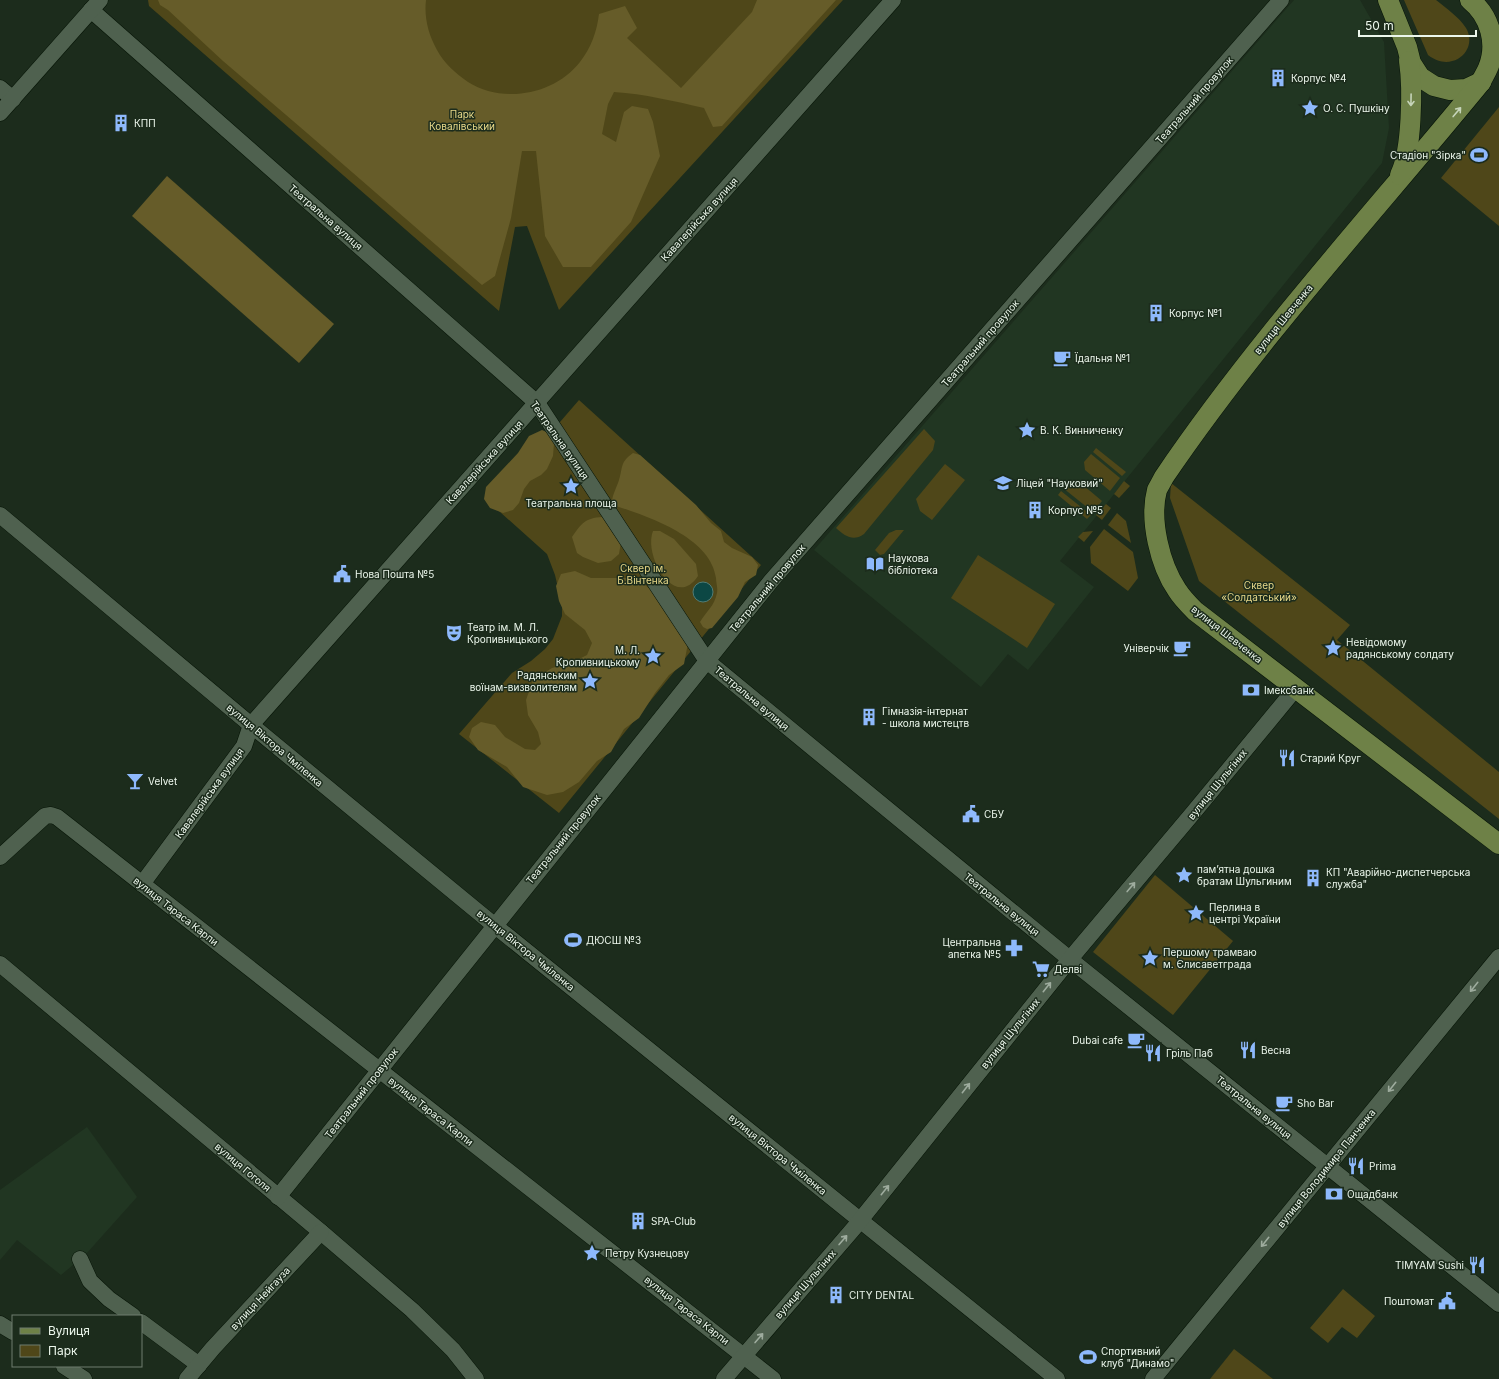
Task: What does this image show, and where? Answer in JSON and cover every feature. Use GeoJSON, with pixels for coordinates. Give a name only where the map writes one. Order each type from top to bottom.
{"type":"FeatureCollection","features":[{"type":"Feature","properties":{"kind":"main road"},"geometry":{"type":"LineString","coordinates":[[1388,0],[1407,47],[1411,63],[1420,77],[1434,86],[1450,90],[1466,89],[1481,82],[1499,68]]}},
{"type":"Feature","properties":{"kind":"main road"},"geometry":{"type":"LineString","coordinates":[[1471,0],[1499,16]]}},
{"type":"Feature","properties":{"kind":"main road","name":"вулиця Шевченка"},"geometry":{"type":"LineString","coordinates":[[1471,0],[1477,5],[1486,19],[1492,35],[1492,51],[1489,68],[1481,82],[1227,388],[1173,464],[1157,490],[1155,517],[1156,532],[1164,564],[1177,590],[1195,611],[1499,844]]}},
{"type":"Feature","properties":{"kind":"main road","name":"вулиця Шевченка"},"geometry":{"type":"LineString","coordinates":[[1395,184],[1402,171],[1410,126],[1411,71],[1407,47]]}},
{"type":"Feature","properties":{"kind":"street","name":"Кавалерійська вулиця"},"geometry":{"type":"LineString","coordinates":[[142,884],[244,746],[252,725],[893,0]]}},
{"type":"Feature","properties":{"kind":"street","name":"Театральний провулок"},"geometry":{"type":"LineString","coordinates":[[278,1196],[771,581],[1281,0]]}},
{"type":"Feature","properties":{"kind":"street","name":"Театральна вулиця"},"geometry":{"type":"LineString","coordinates":[[95,5],[537,403],[707,661],[1070,959],[1499,1304]]}},
{"type":"Feature","properties":{"kind":"street"},"geometry":{"type":"LineString","coordinates":[[0,113],[95,5]]}},
{"type":"Feature","properties":{"kind":"street"},"geometry":{"type":"LineString","coordinates":[[0,88],[13,99]]}},
{"type":"Feature","properties":{"kind":"street","name":"вулиця Віктора Чміленка"},"geometry":{"type":"LineString","coordinates":[[0,515],[494,925],[1057,1379]]}},
{"type":"Feature","properties":{"kind":"street","name":"вулиця Шульгіних"},"geometry":{"type":"LineString","coordinates":[[724,1379],[741,1353],[860,1220],[1070,959],[1296,688]]}},
{"type":"Feature","properties":{"kind":"street","name":"вулиця Тараса Карпи"},"geometry":{"type":"LineString","coordinates":[[0,857],[45,816],[51,815],[57,817],[773,1379]]}},
{"type":"Feature","properties":{"kind":"street","name":"вулиця Володимира Панченка"},"geometry":{"type":"LineString","coordinates":[[1152,1379],[1499,957]]}},
{"type":"Feature","properties":{"kind":"street","name":"вулиця Гоголя"},"geometry":{"type":"LineString","coordinates":[[0,964],[321,1232],[412,1310],[453,1350],[476,1379]]}},
{"type":"Feature","properties":{"kind":"street","name":"вулиця Нейгауза"},"geometry":{"type":"LineString","coordinates":[[187,1379],[213,1348],[321,1232]]}},
{"type":"Feature","properties":{"kind":"street"},"geometry":{"type":"LineString","coordinates":[[80,1260],[90,1281],[109,1299],[132,1315]]}},
{"type":"Feature","properties":{"kind":"street"},"geometry":{"type":"LineString","coordinates":[[142,1323],[200,1364]]}},
{"type":"Feature","properties":{"kind":"street"},"geometry":{"type":"LineString","coordinates":[[0,1324],[12,1331]]}},
{"type":"Feature","properties":{"kind":"street"},"geometry":{"type":"LineString","coordinates":[[66,1367],[84,1379]]}},
{"type":"Feature","properties":{"kind":"shaded area"},"geometry":{"type":"Polygon","coordinates":[[[1294,0],[1360,0],[1384,42],[1389,128],[1382,163],[1060,561],[1094,587],[1028,670],[1008,654],[981,687],[814,550],[1294,0]]]}},
{"type":"Feature","properties":{"kind":"shaded area"},"geometry":{"type":"Polygon","coordinates":[[[87,1127],[137,1197],[86,1254],[61,1275],[17,1240],[0,1260],[0,1190],[87,1127]]]}},
{"type":"Feature","properties":{"kind":"green space","name":"Парк Ковалівський"},"geometry":{"type":"Polygon","coordinates":[[[148,0],[843,0],[559,310],[527,226],[515,227],[499,311],[149,6],[148,0]]]}},
{"type":"Feature","properties":{"kind":"green space","name":"Парк Ковалівський"},"geometry":{"type":"Polygon","coordinates":[[[158,0],[426,0],[426,19],[429,32],[437,50],[446,63],[463,79],[482,89],[497,93],[512,94],[527,93],[542,89],[569,73],[584,57],[595,33],[599,14],[625,6],[637,28],[627,38],[681,88],[752,12],[757,0],[836,0],[722,126],[713,127],[704,108],[648,96],[614,92],[608,104],[602,134],[616,142],[624,112],[632,106],[648,109],[653,122],[660,156],[631,222],[591,267],[563,267],[545,236],[536,151],[522,151],[511,218],[495,276],[482,285],[223,61],[168,10],[160,5],[158,0]]]}},
{"type":"Feature","properties":{"kind":"green space"},"geometry":{"type":"Polygon","coordinates":[[[1404,0],[1436,0],[1460,20],[1466,28],[1469,36],[1469,44],[1461,57],[1454,61],[1446,62],[1437,60],[1428,55],[1404,0]]]}},
{"type":"Feature","properties":{"kind":"green space","name":"Стадіон \"Зірка\""},"geometry":{"type":"Polygon","coordinates":[[[1499,107],[1499,226],[1441,178],[1499,107]]]}},
{"type":"Feature","properties":{"kind":"green space"},"geometry":{"type":"Polygon","coordinates":[[[167,176],[334,324],[299,363],[132,216],[167,176]]]}},
{"type":"Feature","properties":{"kind":"green space","name":"Сквер ім. Б.Вінтенка"},"geometry":{"type":"Polygon","coordinates":[[[579,400],[761,565],[559,813],[459,734],[512,673],[531,661],[545,649],[553,639],[562,616],[562,605],[555,575],[547,554],[490,503],[579,400]]]}},
{"type":"Feature","properties":{"kind":"green space"},"geometry":{"type":"Polygon","coordinates":[[[924,429],[935,441],[933,450],[864,534],[853,538],[846,536],[839,531],[836,528],[924,429]]]}},
{"type":"Feature","properties":{"kind":"green space"},"geometry":{"type":"Polygon","coordinates":[[[542,430],[551,434],[554,443],[553,456],[547,469],[541,475],[530,481],[524,489],[519,503],[513,510],[503,513],[490,508],[484,499],[486,487],[518,453],[529,436],[542,430]]]}},
{"type":"Feature","properties":{"kind":"green space"},"geometry":{"type":"Polygon","coordinates":[[[1096,448],[1126,472],[1122,476],[1093,452],[1096,448]]]}},
{"type":"Feature","properties":{"kind":"green space"},"geometry":{"type":"Polygon","coordinates":[[[633,453],[640,455],[696,505],[711,523],[721,531],[724,542],[732,548],[752,557],[758,565],[756,575],[745,582],[738,597],[712,628],[707,629],[703,627],[700,622],[714,602],[717,591],[716,578],[712,564],[703,551],[677,531],[645,516],[616,506],[612,501],[624,462],[633,453]]]}},
{"type":"Feature","properties":{"kind":"green space"},"geometry":{"type":"Polygon","coordinates":[[[1091,454],[1120,478],[1110,491],[1085,470],[1084,462],[1091,454]]]}},
{"type":"Feature","properties":{"kind":"green space"},"geometry":{"type":"Polygon","coordinates":[[[945,464],[965,480],[932,520],[920,511],[916,499],[945,464]]]}},
{"type":"Feature","properties":{"kind":"green space"},"geometry":{"type":"Polygon","coordinates":[[[1077,480],[1102,501],[1093,512],[1063,488],[1069,481],[1077,480]]]}},
{"type":"Feature","properties":{"kind":"green space"},"geometry":{"type":"Polygon","coordinates":[[[1124,481],[1130,486],[1119,498],[1114,494],[1124,481]]]}},
{"type":"Feature","properties":{"kind":"green space","name":"Сквер «Солдатський»"},"geometry":{"type":"Polygon","coordinates":[[[1171,483],[1350,625],[1337,640],[1499,772],[1499,819],[1199,581],[1170,498],[1171,483]]]}},
{"type":"Feature","properties":{"kind":"green space"},"geometry":{"type":"Polygon","coordinates":[[[1061,491],[1091,515],[1087,519],[1058,495],[1061,491]]]}},
{"type":"Feature","properties":{"kind":"green space"},"geometry":{"type":"Polygon","coordinates":[[[1106,504],[1111,508],[1102,520],[1096,515],[1106,504]]]}},
{"type":"Feature","properties":{"kind":"green space"},"geometry":{"type":"Polygon","coordinates":[[[1117,513],[1126,521],[1131,543],[1108,525],[1117,513]]]}},
{"type":"Feature","properties":{"kind":"green space"},"geometry":{"type":"Polygon","coordinates":[[[602,517],[615,527],[621,542],[619,554],[611,561],[598,563],[577,553],[572,537],[587,520],[602,517]]]}},
{"type":"Feature","properties":{"kind":"green space"},"geometry":{"type":"Polygon","coordinates":[[[1104,529],[1133,552],[1138,578],[1128,591],[1091,563],[1090,547],[1104,529]]]}},
{"type":"Feature","properties":{"kind":"green space"},"geometry":{"type":"Polygon","coordinates":[[[896,530],[904,530],[884,554],[880,555],[875,550],[889,533],[896,530]]]}},
{"type":"Feature","properties":{"kind":"green space"},"geometry":{"type":"Polygon","coordinates":[[[653,531],[660,531],[674,539],[696,564],[698,576],[689,585],[680,587],[671,584],[663,576],[653,554],[651,542],[653,531]]]}},
{"type":"Feature","properties":{"kind":"green space"},"geometry":{"type":"Polygon","coordinates":[[[1093,531],[1084,542],[1078,537],[1083,532],[1093,531]]]}},
{"type":"Feature","properties":{"kind":"green space"},"geometry":{"type":"Polygon","coordinates":[[[978,555],[1055,604],[1027,648],[951,598],[978,555]]]}},
{"type":"Feature","properties":{"kind":"green space"},"geometry":{"type":"Polygon","coordinates":[[[575,571],[591,578],[626,578],[642,582],[654,593],[688,643],[684,664],[669,675],[639,718],[624,729],[611,752],[597,761],[579,782],[563,792],[547,795],[523,787],[507,767],[478,750],[469,737],[472,728],[481,722],[495,725],[505,737],[525,749],[535,750],[541,744],[538,732],[528,715],[526,700],[533,680],[552,668],[573,662],[587,655],[592,643],[585,630],[565,614],[559,601],[556,586],[561,574],[575,571]]]}},
{"type":"Feature","properties":{"kind":"green space"},"geometry":{"type":"Polygon","coordinates":[[[1155,875],[1233,941],[1173,1015],[1093,952],[1155,875]]]}},
{"type":"Feature","properties":{"kind":"green space"},"geometry":{"type":"Polygon","coordinates":[[[1343,1289],[1375,1316],[1357,1338],[1342,1327],[1328,1343],[1310,1328],[1343,1289]]]}},
{"type":"Feature","properties":{"kind":"green space"},"geometry":{"type":"Polygon","coordinates":[[[1234,1349],[1273,1379],[1210,1379],[1234,1349]]]}},
{"type":"Feature","properties":{"kind":"water"},"geometry":{"type":"Polygon","coordinates":[[[703,582],[710,585],[713,592],[710,599],[703,602],[696,599],[693,592],[696,585],[703,582]]]}},
{"type":"Feature","properties":{"kind":"place","name":"Корпус №4"},"geometry":{"type":"Point","coordinates":[1278,78]}},
{"type":"Feature","properties":{"kind":"place","name":"О. С. Пушкіну"},"geometry":{"type":"Point","coordinates":[1310,108]}},
{"type":"Feature","properties":{"kind":"place","name":"КПП"},"geometry":{"type":"Point","coordinates":[121,123]}},
{"type":"Feature","properties":{"kind":"place","name":"Стадіон \"Зірка\""},"geometry":{"type":"Point","coordinates":[1479,155]}},
{"type":"Feature","properties":{"kind":"place","name":"Корпус №1"},"geometry":{"type":"Point","coordinates":[1156,313]}},
{"type":"Feature","properties":{"kind":"place","name":"Їдальня №1"},"geometry":{"type":"Point","coordinates":[1062,358]}},
{"type":"Feature","properties":{"kind":"place","name":"В. К. Винниченку"},"geometry":{"type":"Point","coordinates":[1027,430]}},
{"type":"Feature","properties":{"kind":"place","name":"Ліцей \"Науковий\""},"geometry":{"type":"Point","coordinates":[1003,483]}},
{"type":"Feature","properties":{"kind":"place","name":"Театральна площа"},"geometry":{"type":"Point","coordinates":[571,486]}},
{"type":"Feature","properties":{"kind":"place","name":"Корпус №5"},"geometry":{"type":"Point","coordinates":[1035,510]}},
{"type":"Feature","properties":{"kind":"place","name":"Наукова бібліотека"},"geometry":{"type":"Point","coordinates":[875,564]}},
{"type":"Feature","properties":{"kind":"place","name":"Нова Пошта №5"},"geometry":{"type":"Point","coordinates":[342,574]}},
{"type":"Feature","properties":{"kind":"place","name":"Театр ім. М. Л. Кропивницького"},"geometry":{"type":"Point","coordinates":[454,633]}},
{"type":"Feature","properties":{"kind":"place","name":"Універчік"},"geometry":{"type":"Point","coordinates":[1182,648]}},
{"type":"Feature","properties":{"kind":"place","name":"Невідомому радянському солдату"},"geometry":{"type":"Point","coordinates":[1333,648]}},
{"type":"Feature","properties":{"kind":"place","name":"М. Л. Кропивницькому"},"geometry":{"type":"Point","coordinates":[653,656]}},
{"type":"Feature","properties":{"kind":"place","name":"Радянським воїнам-визволителям"},"geometry":{"type":"Point","coordinates":[590,681]}},
{"type":"Feature","properties":{"kind":"place","name":"Імексбанк"},"geometry":{"type":"Point","coordinates":[1251,690]}},
{"type":"Feature","properties":{"kind":"place","name":"Гімназія-інтернат - школа мистецтв"},"geometry":{"type":"Point","coordinates":[869,717]}},
{"type":"Feature","properties":{"kind":"place","name":"Старий Круг"},"geometry":{"type":"Point","coordinates":[1287,758]}},
{"type":"Feature","properties":{"kind":"place","name":"Velvet"},"geometry":{"type":"Point","coordinates":[135,781]}},
{"type":"Feature","properties":{"kind":"place","name":"СБУ"},"geometry":{"type":"Point","coordinates":[971,814]}},
{"type":"Feature","properties":{"kind":"place","name":"пам’ятна дошка братам Шульгиним"},"geometry":{"type":"Point","coordinates":[1184,875]}},
{"type":"Feature","properties":{"kind":"place","name":"КП \"Аварійно-диспетчерська служба\""},"geometry":{"type":"Point","coordinates":[1313,878]}},
{"type":"Feature","properties":{"kind":"place","name":"Перлина в центрі України"},"geometry":{"type":"Point","coordinates":[1196,913]}},
{"type":"Feature","properties":{"kind":"place","name":"ДЮСШ №3"},"geometry":{"type":"Point","coordinates":[573,940]}},
{"type":"Feature","properties":{"kind":"place","name":"Центральна апетка №5"},"geometry":{"type":"Point","coordinates":[1014,948]}},
{"type":"Feature","properties":{"kind":"place","name":"Першому трамваю м. Єлисаветграда"},"geometry":{"type":"Point","coordinates":[1150,958]}},
{"type":"Feature","properties":{"kind":"place","name":"Делві"},"geometry":{"type":"Point","coordinates":[1041,969]}},
{"type":"Feature","properties":{"kind":"place","name":"Dubai cafe"},"geometry":{"type":"Point","coordinates":[1136,1040]}},
{"type":"Feature","properties":{"kind":"place","name":"Весна"},"geometry":{"type":"Point","coordinates":[1248,1050]}},
{"type":"Feature","properties":{"kind":"place","name":"Гріль Паб"},"geometry":{"type":"Point","coordinates":[1153,1053]}},
{"type":"Feature","properties":{"kind":"place","name":"Sho Bar"},"geometry":{"type":"Point","coordinates":[1284,1103]}},
{"type":"Feature","properties":{"kind":"place","name":"Prima"},"geometry":{"type":"Point","coordinates":[1356,1166]}},
{"type":"Feature","properties":{"kind":"place","name":"Ощадбанк"},"geometry":{"type":"Point","coordinates":[1334,1194]}},
{"type":"Feature","properties":{"kind":"place","name":"SPA-Club"},"geometry":{"type":"Point","coordinates":[638,1221]}},
{"type":"Feature","properties":{"kind":"place","name":"Петру Кузнецову"},"geometry":{"type":"Point","coordinates":[592,1253]}},
{"type":"Feature","properties":{"kind":"place","name":"TIMYAM Sushi"},"geometry":{"type":"Point","coordinates":[1477,1265]}},
{"type":"Feature","properties":{"kind":"place","name":"CITY DENTAL"},"geometry":{"type":"Point","coordinates":[836,1295]}},
{"type":"Feature","properties":{"kind":"place","name":"Поштомат"},"geometry":{"type":"Point","coordinates":[1447,1301]}},
{"type":"Feature","properties":{"kind":"place","name":"Спортивний клуб \"Динамо\""},"geometry":{"type":"Point","coordinates":[1088,1357]}}]}
